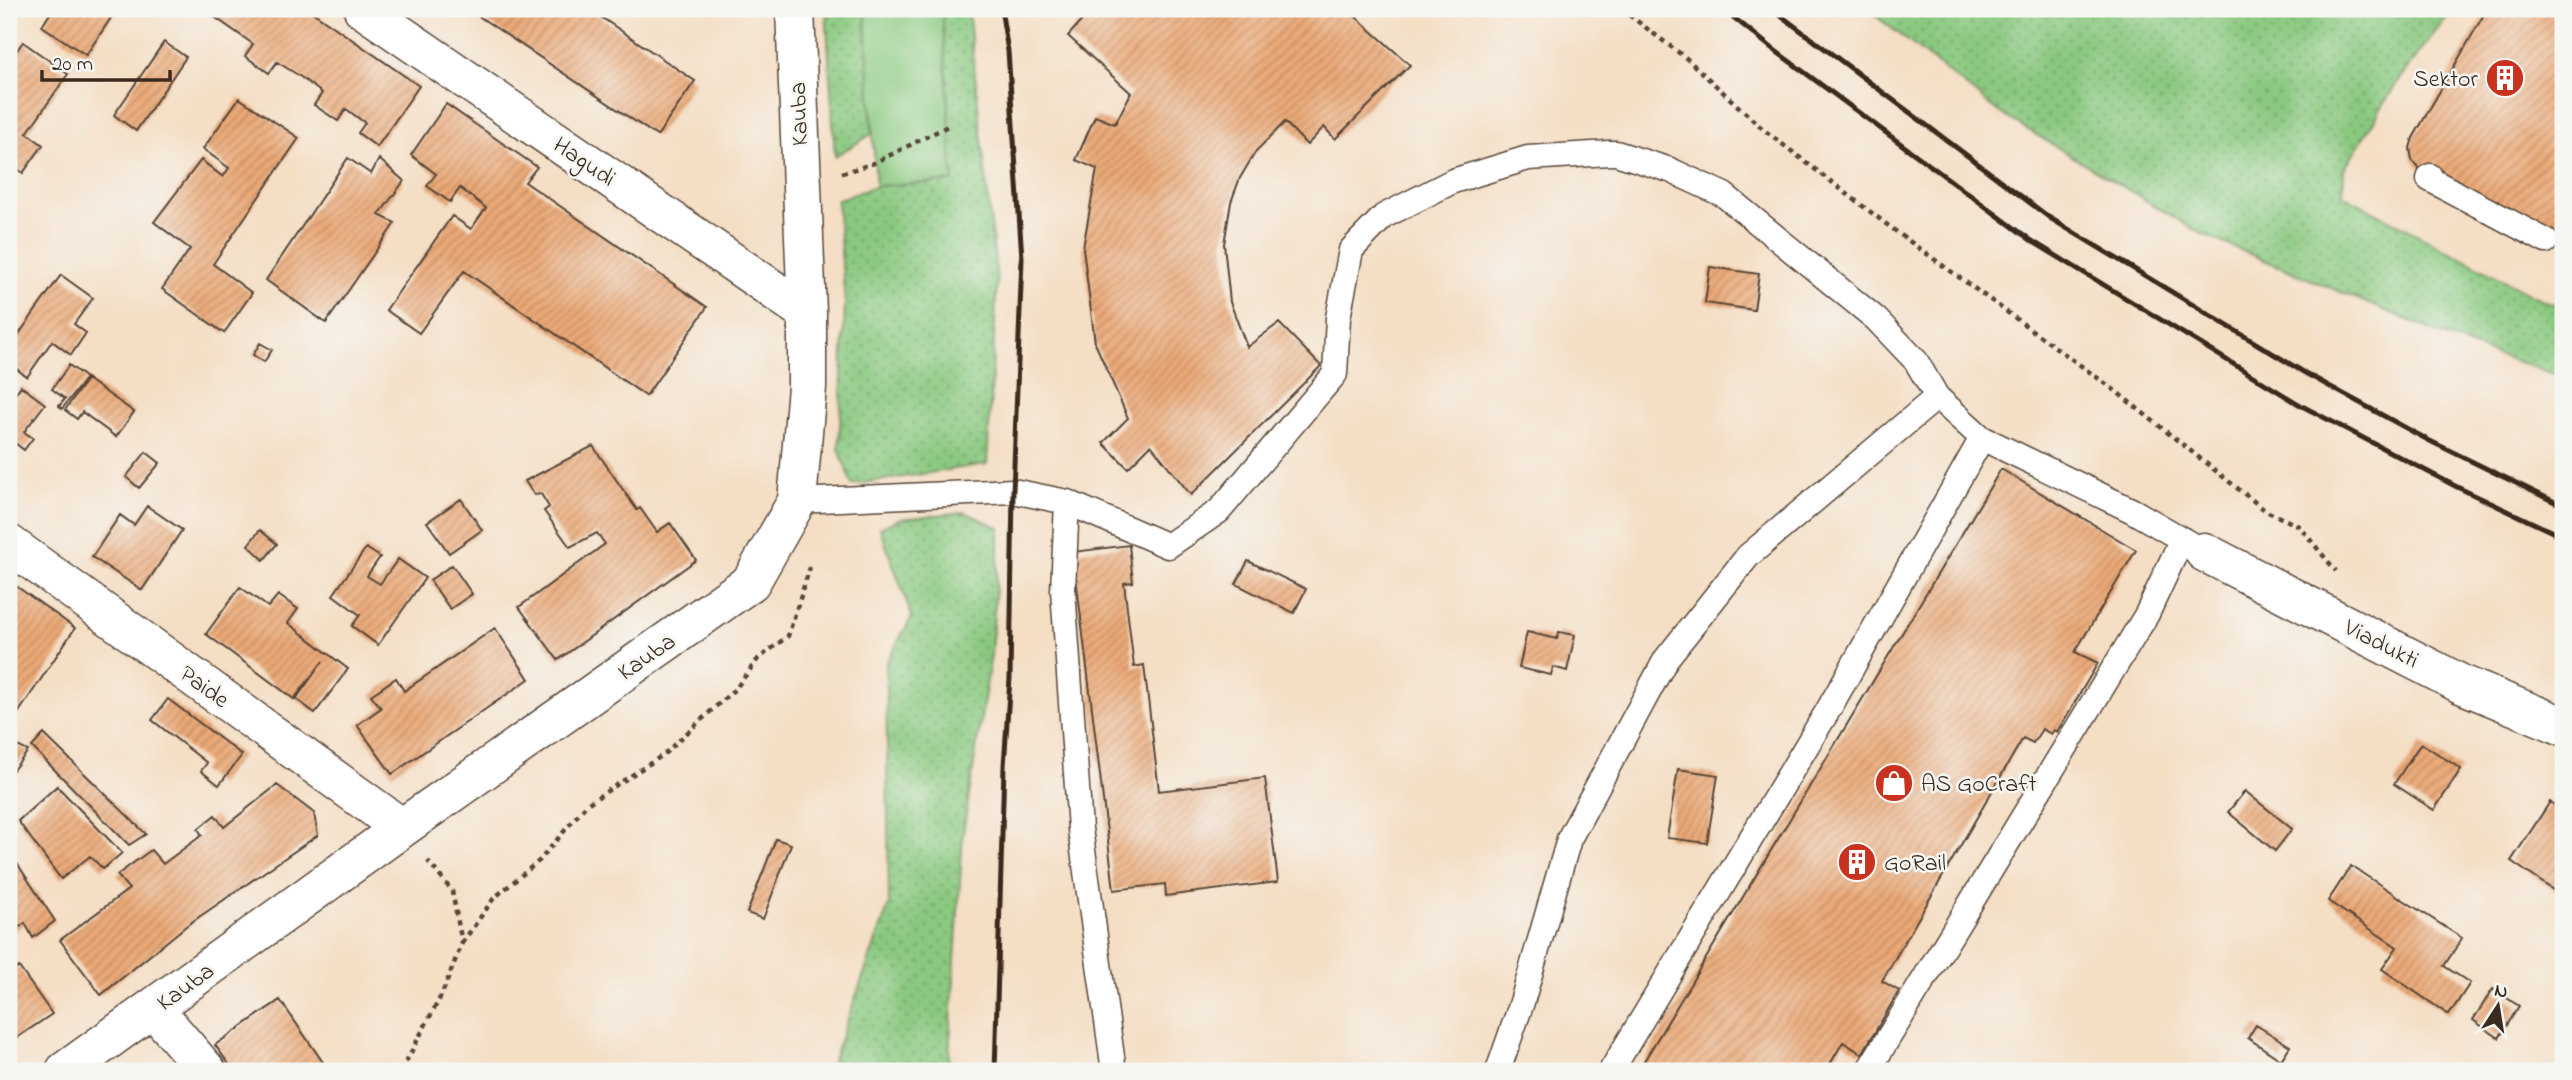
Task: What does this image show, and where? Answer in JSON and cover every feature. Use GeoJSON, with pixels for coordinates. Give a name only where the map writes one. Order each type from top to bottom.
{"type":"FeatureCollection","features":[{"type":"Feature","properties":{"kind":"street","name":"Hagudi"},"geometry":{"type":"LineString","coordinates":[[363,9],[807,313]]}},
{"type":"Feature","properties":{"kind":"street","name":"Kauba"},"geometry":{"type":"LineString","coordinates":[[65,1071],[402,828],[751,582],[797,501],[807,387],[807,313],[795,9]]}},
{"type":"Feature","properties":{"kind":"street","name":"Paide"},"geometry":{"type":"LineString","coordinates":[[9,544],[402,828]]}},
{"type":"Feature","properties":{"kind":"street","name":"Viadukti"},"geometry":{"type":"LineString","coordinates":[[2193,546],[2461,684],[2563,726]]}},
{"type":"Feature","properties":{"kind":"street"},"geometry":{"type":"LineString","coordinates":[[154,1009],[207,1071]]}},
{"type":"Feature","properties":{"kind":"lane"},"geometry":{"type":"LineString","coordinates":[[797,501],[1013,491],[1068,502],[1168,546],[1219,511],[1335,374],[1338,318],[1350,250],[1384,216],[1453,181],[1528,158],[1579,153],[1616,153],[1670,170],[1724,195],[1876,319],[1916,361],[1937,397],[1982,438],[2133,511],[2193,546],[2147,614],[1868,1071]]}},
{"type":"Feature","properties":{"kind":"lane"},"geometry":{"type":"LineString","coordinates":[[2430,176],[2429,179],[2546,241]]}},
{"type":"Feature","properties":{"kind":"lane"},"geometry":{"type":"LineString","coordinates":[[1498,1071],[1522,1002],[1569,839],[1666,659],[1748,556],[1937,397]]}},
{"type":"Feature","properties":{"kind":"lane"},"geometry":{"type":"LineString","coordinates":[[1611,1071],[1827,712],[1982,438]]}},
{"type":"Feature","properties":{"kind":"lane"},"geometry":{"type":"LineString","coordinates":[[1068,502],[1063,590],[1080,829],[1114,1071]]}},
{"type":"Feature","properties":{"kind":"path"},"geometry":{"type":"LineString","coordinates":[[1621,9],[1686,58],[1765,130],[1883,222],[2113,389],[2266,511],[2299,526],[2338,574]]}},
{"type":"Feature","properties":{"kind":"path"},"geometry":{"type":"LineString","coordinates":[[801,186],[874,163],[950,125]]}},
{"type":"Feature","properties":{"kind":"path"},"geometry":{"type":"LineString","coordinates":[[401,1071],[442,994],[462,943],[494,898],[540,860],[587,804],[663,755],[736,688],[758,659],[788,636],[813,558]]}},
{"type":"Feature","properties":{"kind":"path"},"geometry":{"type":"LineString","coordinates":[[402,828],[452,891],[462,943]]}},
{"type":"Feature","properties":{"kind":"green space"},"geometry":{"type":"Polygon","coordinates":[[[826,9],[865,9],[872,134],[835,156],[826,9]]]}},
{"type":"Feature","properties":{"kind":"green space"},"geometry":{"type":"Polygon","coordinates":[[[865,9],[942,9],[953,181],[876,186],[865,9]]]}},
{"type":"Feature","properties":{"kind":"green space"},"geometry":{"type":"Polygon","coordinates":[[[942,9],[968,9],[997,282],[987,464],[852,485],[839,449],[845,304],[837,200],[876,186],[953,181],[942,9]]]}},
{"type":"Feature","properties":{"kind":"green space"},"geometry":{"type":"Polygon","coordinates":[[[1867,9],[2453,9],[2400,78],[2344,169],[2343,195],[2534,296],[2558,306],[2563,300],[2563,377],[2465,344],[2202,234],[2000,113],[1867,9]]]}},
{"type":"Feature","properties":{"kind":"green space"},"geometry":{"type":"Polygon","coordinates":[[[964,512],[1000,528],[991,655],[963,833],[948,1071],[829,1071],[889,905],[886,663],[912,617],[880,528],[899,519],[964,512]]]}},
{"type":"Feature","properties":{"kind":"building"},"geometry":{"type":"Polygon","coordinates":[[[53,9],[117,9],[86,55],[42,26],[53,9]]]}},
{"type":"Feature","properties":{"kind":"building"},"geometry":{"type":"Polygon","coordinates":[[[213,9],[308,9],[419,86],[377,147],[358,133],[365,123],[346,109],[338,121],[314,105],[322,93],[298,75],[277,62],[269,73],[245,56],[253,44],[209,13],[213,9]]]}},
{"type":"Feature","properties":{"kind":"building"},"geometry":{"type":"Polygon","coordinates":[[[468,9],[598,9],[595,13],[695,81],[657,136],[468,9]]]}},
{"type":"Feature","properties":{"kind":"building"},"geometry":{"type":"Polygon","coordinates":[[[1092,9],[1347,9],[1410,65],[1335,139],[1324,127],[1307,145],[1285,122],[1256,151],[1240,178],[1231,202],[1224,244],[1230,302],[1247,347],[1279,323],[1321,366],[1191,495],[1151,445],[1128,468],[1103,443],[1128,418],[1095,343],[1083,248],[1097,169],[1076,160],[1095,116],[1115,124],[1131,93],[1068,36],[1092,9]]]}},
{"type":"Feature","properties":{"kind":"building","name":"Sektor"},"geometry":{"type":"Polygon","coordinates":[[[2487,9],[2555,9],[2563,17],[2563,232],[2555,236],[2423,173],[2412,160],[2410,148],[2413,138],[2487,9]]]}},
{"type":"Feature","properties":{"kind":"building"},"geometry":{"type":"Polygon","coordinates":[[[23,42],[68,74],[27,133],[43,145],[23,173],[9,163],[9,61],[23,42]]]}},
{"type":"Feature","properties":{"kind":"building"},"geometry":{"type":"Polygon","coordinates":[[[164,42],[186,57],[136,131],[114,115],[164,42]]]}},
{"type":"Feature","properties":{"kind":"building"},"geometry":{"type":"Polygon","coordinates":[[[239,98],[299,138],[213,264],[252,293],[224,333],[162,289],[190,249],[154,222],[201,160],[223,177],[229,168],[203,149],[239,98]]]}},
{"type":"Feature","properties":{"kind":"building"},"geometry":{"type":"Polygon","coordinates":[[[446,104],[537,167],[525,182],[707,307],[646,396],[464,271],[419,333],[386,310],[452,216],[471,229],[486,208],[460,188],[450,202],[427,186],[436,174],[411,155],[446,104]]]}},
{"type":"Feature","properties":{"kind":"building"},"geometry":{"type":"Polygon","coordinates":[[[348,158],[371,174],[379,159],[404,181],[379,215],[395,223],[326,323],[266,280],[348,158]]]}},
{"type":"Feature","properties":{"kind":"building"},"geometry":{"type":"Polygon","coordinates":[[[9,209],[16,214],[9,224],[9,209]]]}},
{"type":"Feature","properties":{"kind":"building"},"geometry":{"type":"Polygon","coordinates":[[[1710,267],[1759,274],[1754,310],[1705,303],[1710,267]]]}},
{"type":"Feature","properties":{"kind":"building"},"geometry":{"type":"Polygon","coordinates":[[[61,275],[93,298],[74,324],[86,333],[71,355],[52,341],[27,377],[9,363],[9,348],[61,275]]]}},
{"type":"Feature","properties":{"kind":"building"},"geometry":{"type":"Polygon","coordinates":[[[260,343],[272,350],[264,362],[253,355],[260,343]]]}},
{"type":"Feature","properties":{"kind":"building"},"geometry":{"type":"Polygon","coordinates":[[[69,365],[86,378],[62,409],[59,406],[65,399],[52,389],[69,365]]]}},
{"type":"Feature","properties":{"kind":"building"},"geometry":{"type":"Polygon","coordinates":[[[87,379],[134,412],[116,437],[82,412],[77,419],[65,410],[87,379]]]}},
{"type":"Feature","properties":{"kind":"building"},"geometry":{"type":"Polygon","coordinates":[[[21,386],[45,404],[24,432],[33,438],[24,450],[15,443],[9,452],[9,402],[21,386]]]}},
{"type":"Feature","properties":{"kind":"building"},"geometry":{"type":"Polygon","coordinates":[[[593,446],[637,510],[640,508],[657,532],[670,523],[696,560],[558,660],[519,607],[605,544],[597,533],[570,547],[544,511],[549,507],[541,494],[534,495],[525,481],[593,446]]]}},
{"type":"Feature","properties":{"kind":"building"},"geometry":{"type":"Polygon","coordinates":[[[146,452],[160,463],[139,488],[126,477],[146,452]]]}},
{"type":"Feature","properties":{"kind":"building","name":"GoRail"},"geometry":{"type":"Polygon","coordinates":[[[2001,469],[2136,550],[2075,652],[2098,663],[2057,732],[2054,730],[2051,734],[2042,729],[2033,743],[2023,738],[1882,981],[1899,991],[1862,1054],[1843,1042],[1826,1071],[1638,1071],[2001,469]]]}},
{"type":"Feature","properties":{"kind":"building"},"geometry":{"type":"Polygon","coordinates":[[[461,499],[482,530],[449,553],[427,522],[461,499]]]}},
{"type":"Feature","properties":{"kind":"building"},"geometry":{"type":"Polygon","coordinates":[[[147,506],[182,530],[142,590],[92,557],[120,515],[134,525],[147,506]]]}},
{"type":"Feature","properties":{"kind":"building"},"geometry":{"type":"Polygon","coordinates":[[[260,530],[277,544],[264,560],[248,545],[260,530]]]}},
{"type":"Feature","properties":{"kind":"building"},"geometry":{"type":"Polygon","coordinates":[[[1129,545],[1133,582],[1124,583],[1134,667],[1144,665],[1159,791],[1265,778],[1278,882],[1166,896],[1165,884],[1114,890],[1073,552],[1129,545]]]}},
{"type":"Feature","properties":{"kind":"building"},"geometry":{"type":"Polygon","coordinates":[[[366,548],[380,557],[367,576],[380,584],[398,559],[425,578],[378,645],[352,626],[360,615],[333,595],[366,548]]]}},
{"type":"Feature","properties":{"kind":"building"},"geometry":{"type":"Polygon","coordinates":[[[1248,561],[1306,589],[1294,613],[1236,584],[1248,561]]]}},
{"type":"Feature","properties":{"kind":"building"},"geometry":{"type":"Polygon","coordinates":[[[452,565],[472,594],[450,609],[430,580],[452,565]]]}},
{"type":"Feature","properties":{"kind":"building"},"geometry":{"type":"Polygon","coordinates":[[[9,581],[75,628],[9,727],[9,581]]]}},
{"type":"Feature","properties":{"kind":"building"},"geometry":{"type":"Polygon","coordinates":[[[240,587],[268,607],[278,595],[298,609],[288,623],[348,669],[315,713],[296,699],[323,661],[294,699],[206,634],[240,587]]]}},
{"type":"Feature","properties":{"kind":"building"},"geometry":{"type":"Polygon","coordinates":[[[495,628],[529,679],[392,774],[357,725],[381,708],[371,695],[396,678],[404,691],[495,628]]]}},
{"type":"Feature","properties":{"kind":"building"},"geometry":{"type":"Polygon","coordinates":[[[1527,632],[1557,639],[1559,632],[1575,635],[1567,671],[1553,667],[1551,675],[1519,668],[1527,632]]]}},
{"type":"Feature","properties":{"kind":"building"},"geometry":{"type":"Polygon","coordinates":[[[168,699],[242,755],[219,785],[201,771],[207,763],[152,720],[168,699]]]}},
{"type":"Feature","properties":{"kind":"building"},"geometry":{"type":"Polygon","coordinates":[[[44,734],[146,834],[129,845],[32,747],[44,734]]]}},
{"type":"Feature","properties":{"kind":"building"},"geometry":{"type":"Polygon","coordinates":[[[9,742],[28,751],[9,775],[9,742]]]}},
{"type":"Feature","properties":{"kind":"building"},"geometry":{"type":"Polygon","coordinates":[[[2421,743],[2461,769],[2434,810],[2394,784],[2421,743]]]}},
{"type":"Feature","properties":{"kind":"building"},"geometry":{"type":"Polygon","coordinates":[[[1678,769],[1718,775],[1707,843],[1667,838],[1678,769]]]}},
{"type":"Feature","properties":{"kind":"building"},"geometry":{"type":"Polygon","coordinates":[[[277,785],[314,813],[318,835],[186,926],[101,995],[60,940],[129,889],[117,875],[151,850],[163,864],[202,835],[198,829],[215,815],[224,827],[277,785]]]}},
{"type":"Feature","properties":{"kind":"building"},"geometry":{"type":"Polygon","coordinates":[[[57,786],[122,853],[103,869],[90,856],[61,879],[18,821],[57,786]]]}},
{"type":"Feature","properties":{"kind":"building"},"geometry":{"type":"Polygon","coordinates":[[[2245,791],[2292,829],[2275,851],[2228,812],[2245,791]]]}},
{"type":"Feature","properties":{"kind":"building"},"geometry":{"type":"Polygon","coordinates":[[[2550,802],[2563,811],[2563,882],[2556,892],[2511,861],[2550,802]]]}},
{"type":"Feature","properties":{"kind":"building"},"geometry":{"type":"Polygon","coordinates":[[[776,839],[791,844],[763,919],[747,913],[776,839]]]}},
{"type":"Feature","properties":{"kind":"building"},"geometry":{"type":"Polygon","coordinates":[[[9,851],[55,921],[33,938],[25,923],[9,935],[9,851]]]}},
{"type":"Feature","properties":{"kind":"building"},"geometry":{"type":"Polygon","coordinates":[[[2351,866],[2462,938],[2444,966],[2470,983],[2449,1015],[2382,969],[2397,947],[2328,901],[2351,866]]]}},
{"type":"Feature","properties":{"kind":"building"},"geometry":{"type":"Polygon","coordinates":[[[19,967],[52,1014],[9,1043],[9,974],[19,967]]]}},
{"type":"Feature","properties":{"kind":"building"},"geometry":{"type":"Polygon","coordinates":[[[2493,989],[2519,1006],[2499,1038],[2473,1020],[2493,989]]]}},
{"type":"Feature","properties":{"kind":"building"},"geometry":{"type":"Polygon","coordinates":[[[280,1000],[329,1071],[234,1071],[215,1045],[280,1000]]]}},
{"type":"Feature","properties":{"kind":"building"},"geometry":{"type":"Polygon","coordinates":[[[2256,1025],[2290,1046],[2281,1060],[2248,1038],[2256,1025]]]}},
{"type":"Feature","properties":{"kind":"railway"},"geometry":{"type":"LineString","coordinates":[[995,1071],[1022,258],[1008,51],[1001,9]]}},
{"type":"Feature","properties":{"kind":"railway"},"geometry":{"type":"LineString","coordinates":[[1723,9],[2032,241],[2302,406],[2457,487],[2563,537]]}},
{"type":"Feature","properties":{"kind":"railway"},"geometry":{"type":"LineString","coordinates":[[1772,9],[2050,218],[2305,373],[2428,440],[2563,506]]}},
{"type":"Feature","properties":{"kind":"place","name":"Sektor"},"geometry":{"type":"Point","coordinates":[2505,78]}},
{"type":"Feature","properties":{"kind":"place","name":"AS GoCraft"},"geometry":{"type":"Point","coordinates":[1894,783]}},
{"type":"Feature","properties":{"kind":"place","name":"GoRail"},"geometry":{"type":"Point","coordinates":[1857,862]}}]}
